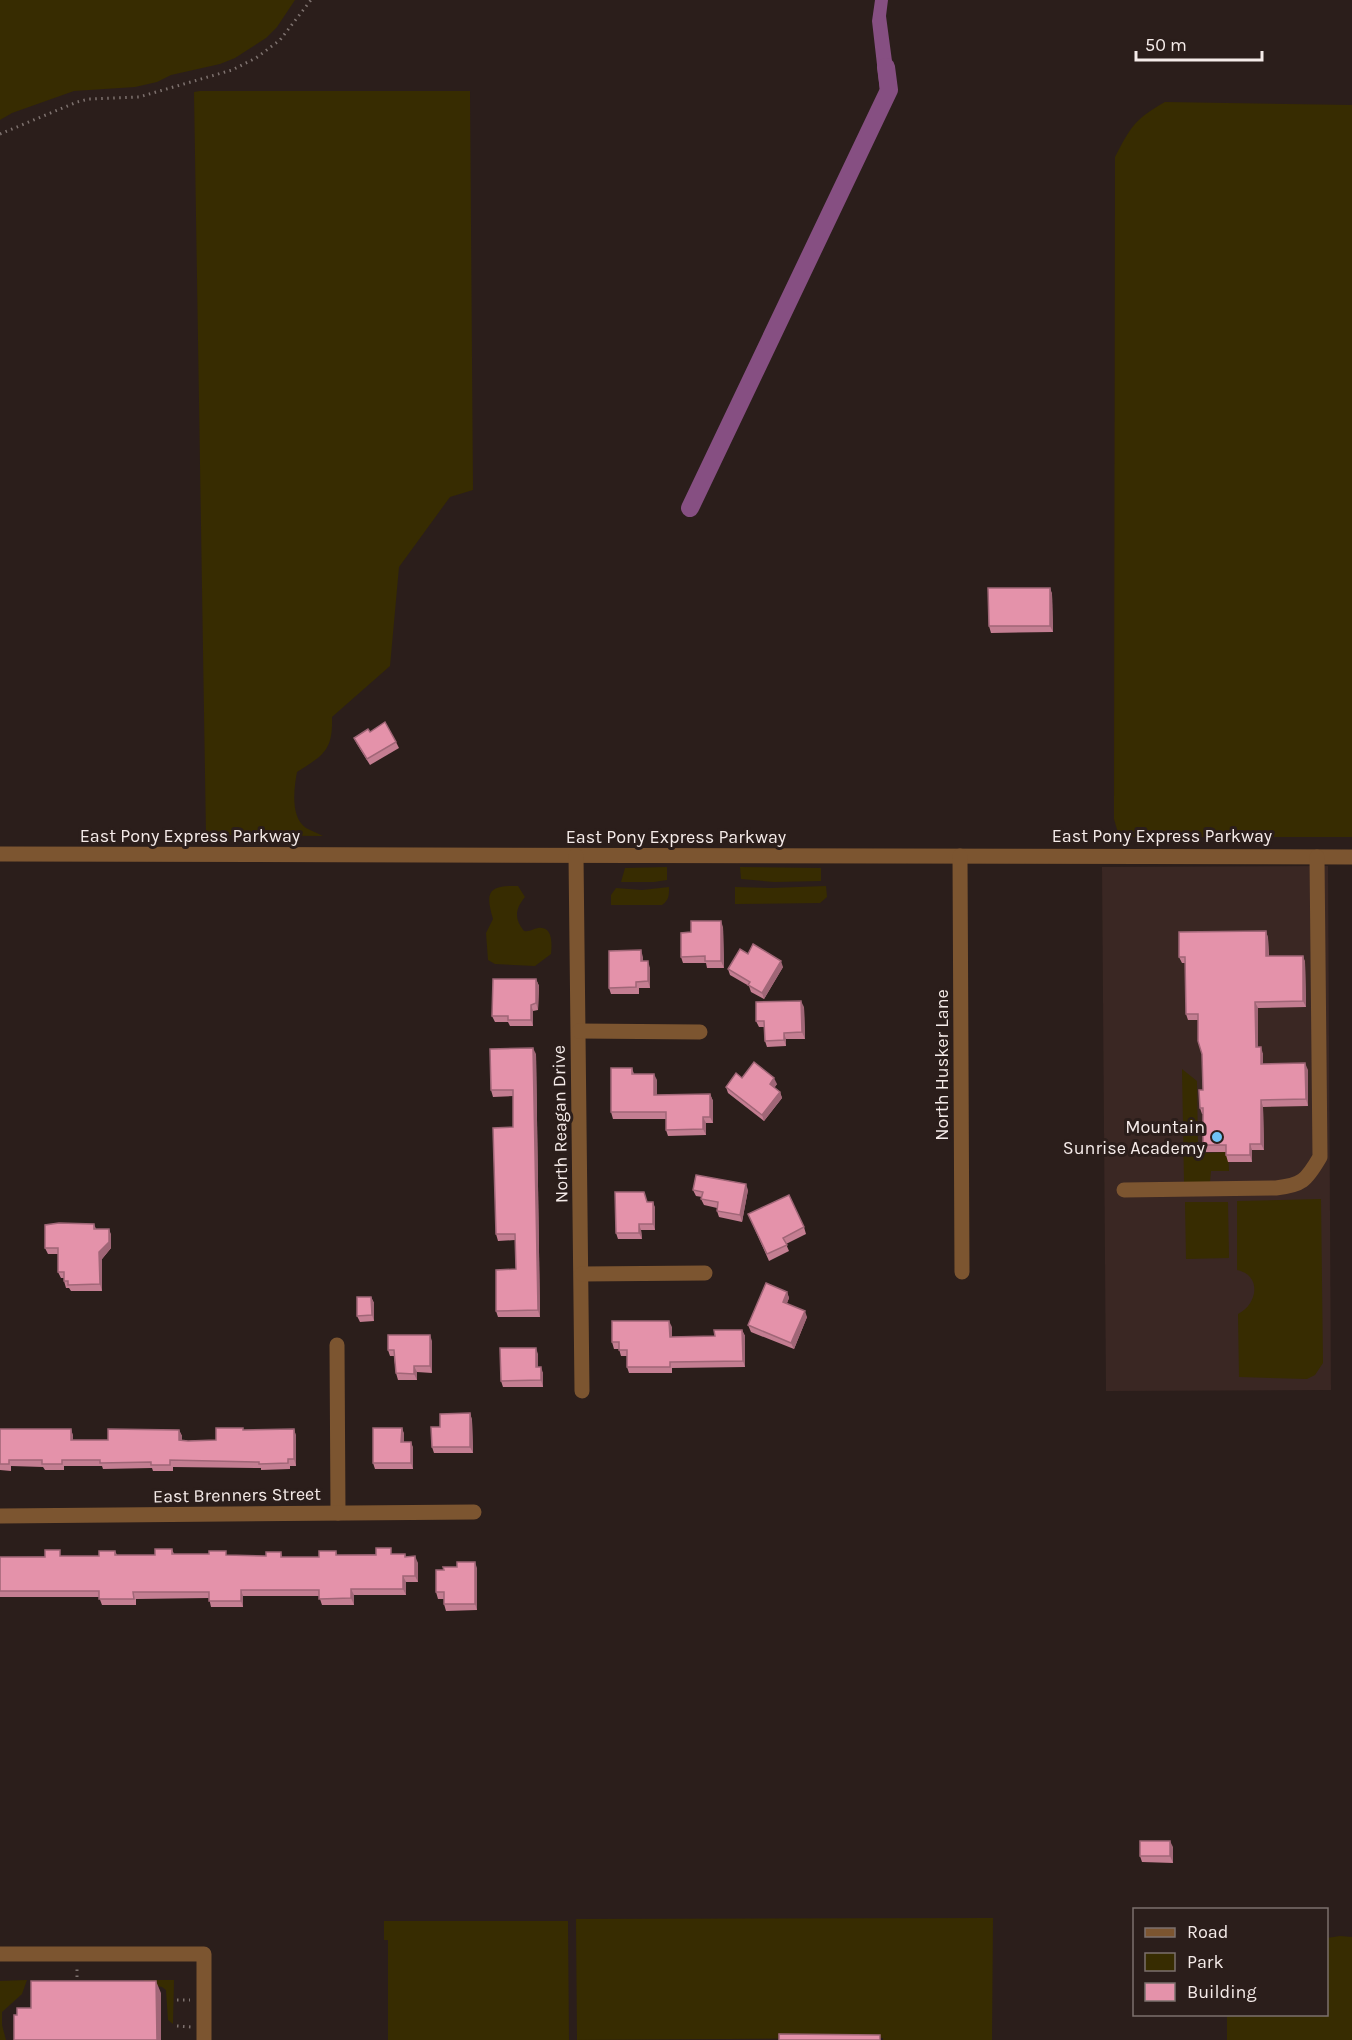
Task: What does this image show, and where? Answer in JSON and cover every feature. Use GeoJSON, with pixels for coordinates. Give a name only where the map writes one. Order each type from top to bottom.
{"type":"FeatureCollection","features":[{"type":"Feature","properties":{"kind":"street","name":"East Pony Express Parkway"},"geometry":{"type":"LineString","coordinates":[[0,854],[1352,857]]}},
{"type":"Feature","properties":{"kind":"street","name":"North Reagan Drive"},"geometry":{"type":"LineString","coordinates":[[576,856],[582,1391]]}},
{"type":"Feature","properties":{"kind":"street","name":"North Husker Lane"},"geometry":{"type":"LineString","coordinates":[[960,856],[962,1272]]}},
{"type":"Feature","properties":{"kind":"street"},"geometry":{"type":"LineString","coordinates":[[1124,1191],[1276,1188],[1298,1185],[1320,1157],[1317,857]]}},
{"type":"Feature","properties":{"kind":"street"},"geometry":{"type":"LineString","coordinates":[[579,1031],[700,1032]]}},
{"type":"Feature","properties":{"kind":"street"},"geometry":{"type":"LineString","coordinates":[[582,1274],[705,1273]]}},
{"type":"Feature","properties":{"kind":"street"},"geometry":{"type":"LineString","coordinates":[[337,1345],[338,1513]]}},
{"type":"Feature","properties":{"kind":"street","name":"East Brenners Street"},"geometry":{"type":"LineString","coordinates":[[0,1516],[474,1512]]}},
{"type":"Feature","properties":{"kind":"street"},"geometry":{"type":"LineString","coordinates":[[0,1954],[204,1954],[204,2040]]}},
{"type":"Feature","properties":{"kind":"path"},"geometry":{"type":"LineString","coordinates":[[0,134],[76,102],[89,99],[139,97],[232,70],[256,58],[280,40],[311,0]]}},
{"type":"Feature","properties":{"kind":"shaded area"},"geometry":{"type":"Polygon","coordinates":[[[875,0],[888,0],[886,16],[896,91],[880,91],[872,21],[875,0]]]}},
{"type":"Feature","properties":{"kind":"shaded area","name":"Mountain Sunrise Academy"},"geometry":{"type":"Polygon","coordinates":[[[1328,866],[1331,1390],[1106,1391],[1102,867],[1328,866]]]}},
{"type":"Feature","properties":{"kind":"green space"},"geometry":{"type":"Polygon","coordinates":[[[0,0],[295,0],[277,27],[266,38],[235,58],[135,87],[74,91],[12,113],[0,120],[0,0]]]}},
{"type":"Feature","properties":{"kind":"green space"},"geometry":{"type":"Polygon","coordinates":[[[470,91],[473,490],[450,497],[399,567],[390,666],[332,717],[331,737],[325,750],[314,761],[297,772],[294,802],[297,817],[306,828],[323,836],[206,835],[194,92],[470,91]]]}},
{"type":"Feature","properties":{"kind":"green space"},"geometry":{"type":"Polygon","coordinates":[[[1165,102],[1352,105],[1352,837],[1130,837],[1118,833],[1114,819],[1115,157],[1135,124],[1165,102]]]}},
{"type":"Feature","properties":{"kind":"green space"},"geometry":{"type":"Polygon","coordinates":[[[667,867],[667,880],[621,882],[625,868],[667,867]]]}},
{"type":"Feature","properties":{"kind":"green space"},"geometry":{"type":"Polygon","coordinates":[[[740,867],[821,868],[821,881],[774,882],[741,879],[740,867]]]}},
{"type":"Feature","properties":{"kind":"green space"},"geometry":{"type":"Polygon","coordinates":[[[518,886],[525,897],[517,914],[521,927],[524,931],[543,928],[551,936],[551,954],[535,966],[495,964],[488,960],[486,933],[493,919],[489,896],[491,892],[500,887],[518,886]]]}},
{"type":"Feature","properties":{"kind":"green space"},"geometry":{"type":"Polygon","coordinates":[[[826,886],[827,897],[820,903],[735,904],[735,887],[826,886]]]}},
{"type":"Feature","properties":{"kind":"green space"},"geometry":{"type":"Polygon","coordinates":[[[669,887],[668,898],[662,905],[611,905],[611,895],[616,888],[642,890],[669,887]]]}},
{"type":"Feature","properties":{"kind":"green space"},"geometry":{"type":"Polygon","coordinates":[[[1182,1069],[1197,1081],[1198,1149],[1204,1153],[1228,1152],[1229,1171],[1211,1171],[1210,1182],[1184,1182],[1182,1069]]]}},
{"type":"Feature","properties":{"kind":"green space"},"geometry":{"type":"Polygon","coordinates":[[[1321,1199],[1323,1363],[1315,1375],[1307,1379],[1239,1377],[1238,1314],[1250,1304],[1254,1283],[1245,1273],[1237,1270],[1237,1201],[1321,1199]]]}},
{"type":"Feature","properties":{"kind":"green space"},"geometry":{"type":"Polygon","coordinates":[[[1185,1202],[1228,1202],[1229,1258],[1186,1259],[1185,1202]]]}},
{"type":"Feature","properties":{"kind":"green space"},"geometry":{"type":"Polygon","coordinates":[[[993,1918],[992,2040],[883,2040],[883,2038],[577,2040],[576,1919],[993,1918]]]}},
{"type":"Feature","properties":{"kind":"green space"},"geometry":{"type":"Polygon","coordinates":[[[384,1921],[568,1921],[569,2040],[388,2040],[388,1940],[384,1940],[384,1921]]]}},
{"type":"Feature","properties":{"kind":"green space"},"geometry":{"type":"Polygon","coordinates":[[[1352,1937],[1352,2040],[1227,2040],[1227,2016],[1328,2016],[1328,1938],[1352,1937]]]}},
{"type":"Feature","properties":{"kind":"green space"},"geometry":{"type":"Polygon","coordinates":[[[27,1980],[22,1994],[2,2012],[2,2025],[6,2040],[0,2040],[0,1981],[27,1980]]]}},
{"type":"Feature","properties":{"kind":"green space"},"geometry":{"type":"Polygon","coordinates":[[[144,1980],[174,1980],[173,2024],[168,2020],[166,1990],[144,1983],[144,1980]]]}},
{"type":"Feature","properties":{"kind":"building"},"geometry":{"type":"Polygon","coordinates":[[[988,588],[1050,588],[1050,626],[989,626],[988,588]]]}},
{"type":"Feature","properties":{"kind":"building"},"geometry":{"type":"Polygon","coordinates":[[[385,722],[396,742],[367,759],[354,738],[368,729],[370,732],[385,722]]]}},
{"type":"Feature","properties":{"kind":"building"},"geometry":{"type":"Polygon","coordinates":[[[691,921],[721,921],[721,961],[705,961],[705,956],[681,957],[681,933],[691,932],[691,921]]]}},
{"type":"Feature","properties":{"kind":"building"},"geometry":{"type":"Polygon","coordinates":[[[1266,931],[1266,956],[1303,956],[1303,1001],[1255,1002],[1256,1047],[1261,1047],[1261,1064],[1305,1063],[1306,1099],[1261,1100],[1261,1144],[1250,1144],[1250,1155],[1226,1155],[1226,1145],[1203,1145],[1203,1108],[1200,1108],[1199,1090],[1203,1090],[1202,1054],[1198,1041],[1198,1014],[1186,1014],[1185,957],[1179,957],[1179,932],[1266,931]]]}},
{"type":"Feature","properties":{"kind":"building"},"geometry":{"type":"Polygon","coordinates":[[[753,944],[781,961],[762,993],[748,985],[750,982],[728,969],[740,949],[748,954],[753,944]]]}},
{"type":"Feature","properties":{"kind":"building"},"geometry":{"type":"Polygon","coordinates":[[[641,950],[641,961],[648,961],[648,981],[636,982],[636,987],[609,988],[609,951],[641,950]]]}},
{"type":"Feature","properties":{"kind":"building"},"geometry":{"type":"Polygon","coordinates":[[[493,979],[536,979],[536,1003],[531,1005],[531,1020],[508,1020],[508,1016],[492,1016],[493,979]]]}},
{"type":"Feature","properties":{"kind":"building"},"geometry":{"type":"Polygon","coordinates":[[[801,1001],[802,1032],[784,1033],[784,1040],[765,1041],[764,1021],[756,1021],[756,1002],[801,1001]]]}},
{"type":"Feature","properties":{"kind":"building"},"geometry":{"type":"Polygon","coordinates":[[[533,1048],[538,1310],[496,1311],[496,1270],[516,1269],[515,1234],[496,1234],[493,1128],[513,1127],[513,1090],[491,1090],[490,1049],[533,1048]]]}},
{"type":"Feature","properties":{"kind":"building"},"geometry":{"type":"Polygon","coordinates":[[[754,1062],[774,1078],[770,1084],[780,1092],[762,1115],[726,1087],[736,1073],[742,1078],[754,1062]]]}},
{"type":"Feature","properties":{"kind":"building"},"geometry":{"type":"Polygon","coordinates":[[[611,1068],[632,1068],[632,1074],[654,1074],[654,1095],[710,1094],[710,1117],[703,1117],[703,1129],[666,1130],[666,1112],[611,1112],[611,1068]]]}},
{"type":"Feature","properties":{"kind":"building"},"geometry":{"type":"Polygon","coordinates":[[[696,1175],[746,1184],[740,1215],[717,1211],[718,1202],[701,1199],[703,1192],[693,1190],[696,1175]]]}},
{"type":"Feature","properties":{"kind":"building"},"geometry":{"type":"Polygon","coordinates":[[[615,1192],[644,1192],[647,1202],[653,1202],[653,1224],[639,1224],[639,1233],[616,1233],[615,1192]]]}},
{"type":"Feature","properties":{"kind":"building"},"geometry":{"type":"Polygon","coordinates":[[[789,1195],[804,1227],[783,1238],[787,1245],[767,1254],[748,1214],[789,1195]]]}},
{"type":"Feature","properties":{"kind":"building"},"geometry":{"type":"Polygon","coordinates":[[[94,1224],[94,1229],[109,1229],[109,1242],[99,1252],[100,1284],[68,1285],[68,1281],[64,1281],[64,1272],[58,1272],[58,1248],[45,1248],[45,1225],[94,1224]]]}},
{"type":"Feature","properties":{"kind":"building"},"geometry":{"type":"Polygon","coordinates":[[[766,1283],[787,1292],[783,1302],[805,1311],[791,1343],[748,1325],[766,1283]]]}},
{"type":"Feature","properties":{"kind":"building"},"geometry":{"type":"Polygon","coordinates":[[[357,1297],[371,1297],[372,1315],[357,1316],[357,1297]]]}},
{"type":"Feature","properties":{"kind":"building"},"geometry":{"type":"Polygon","coordinates":[[[612,1321],[669,1321],[670,1337],[715,1336],[714,1330],[742,1330],[743,1361],[670,1362],[670,1367],[627,1367],[627,1350],[619,1350],[619,1342],[612,1342],[612,1321]]]}},
{"type":"Feature","properties":{"kind":"building"},"geometry":{"type":"Polygon","coordinates":[[[388,1335],[430,1335],[430,1366],[414,1366],[414,1374],[396,1373],[394,1350],[388,1350],[388,1335]]]}},
{"type":"Feature","properties":{"kind":"building"},"geometry":{"type":"Polygon","coordinates":[[[500,1348],[536,1348],[536,1367],[541,1367],[541,1380],[501,1381],[500,1348]]]}},
{"type":"Feature","properties":{"kind":"building"},"geometry":{"type":"Polygon","coordinates":[[[470,1413],[470,1447],[432,1447],[431,1427],[440,1427],[440,1414],[470,1413]]]}},
{"type":"Feature","properties":{"kind":"building"},"geometry":{"type":"Polygon","coordinates":[[[216,1428],[294,1429],[294,1459],[288,1459],[288,1463],[259,1464],[259,1462],[170,1460],[170,1465],[151,1465],[151,1462],[100,1463],[100,1460],[62,1460],[62,1464],[42,1464],[42,1460],[9,1460],[9,1464],[0,1464],[0,1429],[71,1429],[71,1440],[108,1440],[108,1429],[179,1430],[179,1440],[188,1441],[216,1440],[216,1428]]]}},
{"type":"Feature","properties":{"kind":"building"},"geometry":{"type":"Polygon","coordinates":[[[373,1428],[402,1428],[401,1442],[411,1442],[411,1463],[373,1463],[373,1428]]]}},
{"type":"Feature","properties":{"kind":"building"},"geometry":{"type":"Polygon","coordinates":[[[376,1548],[391,1548],[391,1554],[405,1554],[405,1557],[415,1556],[415,1576],[403,1576],[403,1589],[351,1589],[351,1598],[319,1599],[319,1590],[241,1590],[241,1601],[209,1601],[209,1592],[133,1592],[134,1599],[99,1599],[99,1591],[0,1591],[0,1557],[45,1557],[45,1550],[60,1550],[60,1556],[99,1556],[99,1551],[115,1551],[115,1555],[155,1555],[155,1549],[172,1549],[172,1554],[209,1554],[209,1551],[226,1551],[226,1555],[266,1556],[266,1552],[281,1552],[281,1557],[319,1557],[319,1551],[336,1551],[336,1555],[376,1555],[376,1548]]]}},
{"type":"Feature","properties":{"kind":"building"},"geometry":{"type":"Polygon","coordinates":[[[457,1562],[475,1562],[475,1604],[444,1604],[444,1592],[436,1592],[436,1570],[444,1570],[443,1567],[457,1567],[457,1562]]]}},
{"type":"Feature","properties":{"kind":"building"},"geometry":{"type":"Polygon","coordinates":[[[1140,1841],[1170,1841],[1170,1856],[1140,1856],[1140,1841]]]}},
{"type":"Feature","properties":{"kind":"building"},"geometry":{"type":"Polygon","coordinates":[[[31,1981],[156,1981],[157,2040],[14,2040],[14,2015],[17,2015],[17,2008],[31,2008],[31,1981]]]}},
{"type":"Feature","properties":{"kind":"building"},"geometry":{"type":"Polygon","coordinates":[[[779,2034],[880,2035],[880,2040],[779,2040],[779,2034]]]}},
{"type":"Feature","properties":{"kind":"waterway"},"geometry":{"type":"LineString","coordinates":[[690,508],[889,90],[886,67]]}},
{"type":"Feature","properties":{"kind":"place","name":"Mountain Sunrise Academy"},"geometry":{"type":"Point","coordinates":[1217,1137]}}]}
